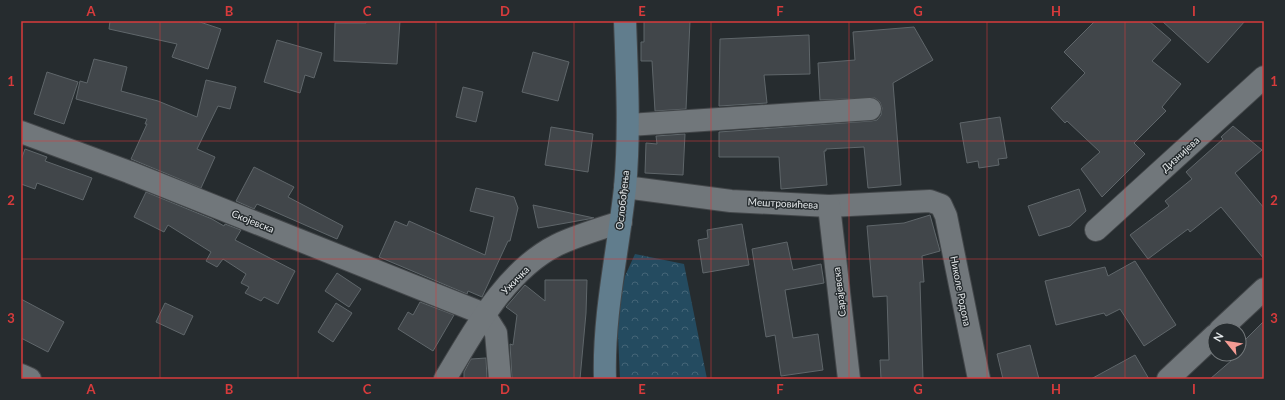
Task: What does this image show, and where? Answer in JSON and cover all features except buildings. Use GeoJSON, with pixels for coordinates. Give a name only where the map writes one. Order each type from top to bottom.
{"type":"FeatureCollection","features":[{"type":"Feature","properties":{"kind":"street","name":"Ослобођења"},"geometry":{"type":"LineString","coordinates":[[605,379],[606,327],[625,187],[629,125],[625,21]]}},
{"type":"Feature","properties":{"kind":"street","name":"Дизнијева"},"geometry":{"type":"LineString","coordinates":[[1096,230],[1264,77]]}},
{"type":"Feature","properties":{"kind":"street"},"geometry":{"type":"LineString","coordinates":[[629,125],[870,109]]}},
{"type":"Feature","properties":{"kind":"street","name":"Скојевска"},"geometry":{"type":"LineString","coordinates":[[21,132],[129,172],[484,314]]}},
{"type":"Feature","properties":{"kind":"street","name":"Мештровићева"},"geometry":{"type":"LineString","coordinates":[[625,187],[731,201],[829,206],[930,201],[941,205]]}},
{"type":"Feature","properties":{"kind":"street","name":"Николе Родопа"},"geometry":{"type":"LineString","coordinates":[[941,205],[946,216],[979,379]]}},
{"type":"Feature","properties":{"kind":"street","name":"Сарајевска"},"geometry":{"type":"LineString","coordinates":[[829,206],[849,379]]}},
{"type":"Feature","properties":{"kind":"street","name":"Ужичка"},"geometry":{"type":"LineString","coordinates":[[445,379],[484,314],[511,282],[532,263],[556,246],[579,235],[621,222]]}},
{"type":"Feature","properties":{"kind":"street"},"geometry":{"type":"LineString","coordinates":[[1229,322],[1264,289]]}},
{"type":"Feature","properties":{"kind":"street"},"geometry":{"type":"LineString","coordinates":[[484,314],[496,334],[500,379]]}},
{"type":"Feature","properties":{"kind":"street"},"geometry":{"type":"LineString","coordinates":[[1168,379],[1207,342]]}},
{"type":"Feature","properties":{"kind":"street"},"geometry":{"type":"LineString","coordinates":[[21,375],[30,379]]}},
{"type":"Feature","properties":{"kind":"green space"},"geometry":{"type":"Polygon","coordinates":[[[635,254],[684,264],[707,379],[620,379],[617,313],[625,276],[635,254]]]}}]}
